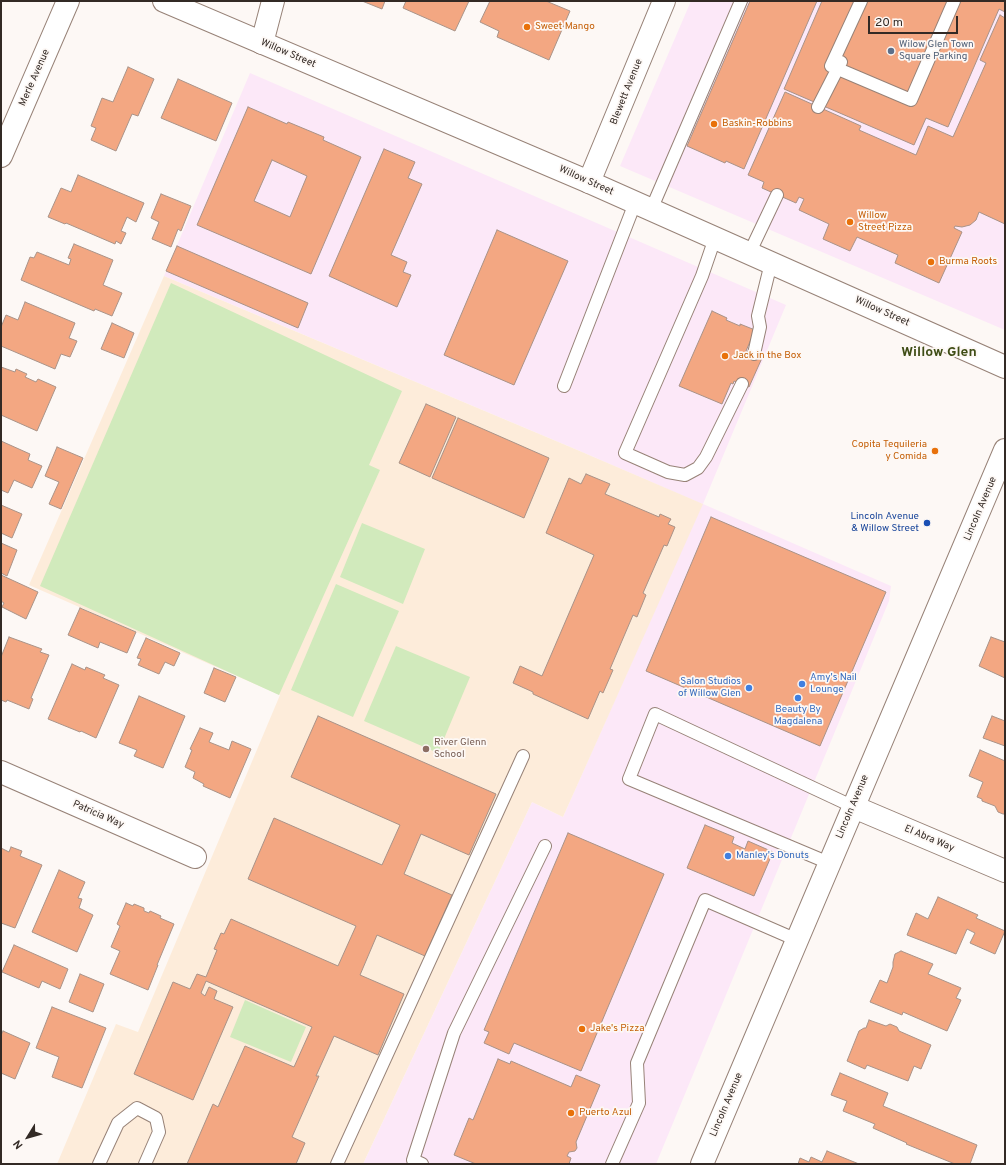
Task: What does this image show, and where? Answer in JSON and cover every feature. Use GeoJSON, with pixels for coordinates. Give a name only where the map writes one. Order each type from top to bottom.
{"type":"FeatureCollection","features":[{"type":"Feature","properties":{"kind":"main road","name":"Merle Avenue"},"geometry":{"type":"LineString","coordinates":[[1,156],[68,1]]}},
{"type":"Feature","properties":{"kind":"main road","name":"Willow Street"},"geometry":{"type":"LineString","coordinates":[[164,1],[589,182],[1005,367]]}},
{"type":"Feature","properties":{"kind":"main road"},"geometry":{"type":"LineString","coordinates":[[262,43],[273,1]]}},
{"type":"Feature","properties":{"kind":"main road","name":"Blewett Avenue"},"geometry":{"type":"LineString","coordinates":[[589,182],[664,1]]}},
{"type":"Feature","properties":{"kind":"main road","name":"Lincoln Avenue"},"geometry":{"type":"LineString","coordinates":[[702,1164],[1005,450]]}},
{"type":"Feature","properties":{"kind":"main road","name":"Patricia Way"},"geometry":{"type":"LineString","coordinates":[[1,772],[195,857]]}},
{"type":"Feature","properties":{"kind":"main road","name":"El Abra Way"},"geometry":{"type":"LineString","coordinates":[[854,807],[1005,871]]}},
{"type":"Feature","properties":{"kind":"lane"},"geometry":{"type":"LineString","coordinates":[[564,386],[643,206],[741,1]]}},
{"type":"Feature","properties":{"kind":"lane"},"geometry":{"type":"LineString","coordinates":[[861,1],[831,66],[910,100],[954,1]]}},
{"type":"Feature","properties":{"kind":"lane"},"geometry":{"type":"LineString","coordinates":[[818,107],[838,69],[870,1]]}},
{"type":"Feature","properties":{"kind":"lane"},"geometry":{"type":"LineString","coordinates":[[838,69],[906,100],[949,1]]}},
{"type":"Feature","properties":{"kind":"lane"},"geometry":{"type":"LineString","coordinates":[[749,254],[777,195]]}},
{"type":"Feature","properties":{"kind":"lane"},"geometry":{"type":"LineString","coordinates":[[715,238],[702,276],[625,453],[668,472],[685,474],[698,468],[706,457],[742,384]]}},
{"type":"Feature","properties":{"kind":"lane"},"geometry":{"type":"LineString","coordinates":[[754,354],[760,326],[758,316],[771,263]]}},
{"type":"Feature","properties":{"kind":"lane"},"geometry":{"type":"LineString","coordinates":[[829,863],[629,779],[655,714],[854,807]]}},
{"type":"Feature","properties":{"kind":"lane"},"geometry":{"type":"LineString","coordinates":[[337,1164],[522,756]]}},
{"type":"Feature","properties":{"kind":"lane"},"geometry":{"type":"LineString","coordinates":[[416,1163],[454,1033],[545,846]]}},
{"type":"Feature","properties":{"kind":"lane"},"geometry":{"type":"LineString","coordinates":[[612,1164],[639,1103],[637,1063],[705,900],[797,940]]}},
{"type":"Feature","properties":{"kind":"lane"},"geometry":{"type":"LineString","coordinates":[[99,1164],[118,1123],[138,1108],[156,1118],[159,1132],[145,1164]]}},
{"type":"Feature","properties":{"kind":"shaded area"},"geometry":{"type":"Polygon","coordinates":[[[691,1],[1005,1],[1005,330],[620,166],[691,1]]]}},
{"type":"Feature","properties":{"kind":"shaded area"},"geometry":{"type":"Polygon","coordinates":[[[250,73],[786,305],[703,504],[891,586],[889,601],[656,1164],[363,1164],[532,802],[563,817],[702,504],[164,276],[250,73]]]}},
{"type":"Feature","properties":{"kind":"shaded area","name":"River Glenn School"},"geometry":{"type":"Polygon","coordinates":[[[164,276],[703,504],[563,817],[532,802],[363,1164],[57,1164],[116,1024],[138,1032],[280,695],[29,585],[164,276]]]}},
{"type":"Feature","properties":{"kind":"green space"},"geometry":{"type":"Polygon","coordinates":[[[171,283],[402,391],[369,465],[380,470],[279,695],[40,586],[171,283]]]}},
{"type":"Feature","properties":{"kind":"green space"},"geometry":{"type":"Polygon","coordinates":[[[362,523],[425,549],[403,604],[340,577],[362,523]]]}},
{"type":"Feature","properties":{"kind":"green space"},"geometry":{"type":"Polygon","coordinates":[[[336,584],[399,611],[353,717],[291,690],[336,584]]]}},
{"type":"Feature","properties":{"kind":"green space"},"geometry":{"type":"Polygon","coordinates":[[[396,646],[470,677],[438,753],[364,721],[396,646]]]}},
{"type":"Feature","properties":{"kind":"green space"},"geometry":{"type":"Polygon","coordinates":[[[245,1000],[306,1027],[291,1062],[230,1037],[245,1000]]]}},
{"type":"Feature","properties":{"kind":"building"},"geometry":{"type":"Polygon","coordinates":[[[362,1],[385,1],[382,9],[362,1]]]}},
{"type":"Feature","properties":{"kind":"building"},"geometry":{"type":"Polygon","coordinates":[[[406,1],[469,1],[455,31],[403,8],[406,1]]]}},
{"type":"Feature","properties":{"kind":"building","name":"Sweet Mango"},"geometry":{"type":"Polygon","coordinates":[[[490,1],[546,1],[570,11],[549,60],[497,37],[499,31],[480,22],[490,1]]]}},
{"type":"Feature","properties":{"kind":"building"},"geometry":{"type":"Polygon","coordinates":[[[750,1],[817,1],[744,169],[726,161],[725,163],[687,146],[750,1]]]}},
{"type":"Feature","properties":{"kind":"building","name":"Wilow Glen Town Square Parking"},"geometry":{"type":"Polygon","coordinates":[[[822,1],[1005,1],[1005,12],[999,9],[948,127],[926,118],[914,145],[784,89],[822,1]]]}},
{"type":"Feature","properties":{"kind":"building"},"geometry":{"type":"Polygon","coordinates":[[[1000,15],[1005,18],[1005,224],[979,212],[976,220],[970,225],[962,227],[955,226],[954,228],[962,232],[939,283],[895,263],[898,255],[857,237],[850,251],[823,239],[829,224],[799,210],[804,199],[799,197],[796,203],[762,188],[764,182],[748,175],[785,92],[861,126],[859,130],[916,155],[928,126],[953,137],[986,63],[980,60],[1000,15]]]}},
{"type":"Feature","properties":{"kind":"building"},"geometry":{"type":"Polygon","coordinates":[[[128,67],[154,79],[138,116],[132,114],[116,151],[91,140],[96,128],[91,126],[102,98],[113,102],[128,67]]]}},
{"type":"Feature","properties":{"kind":"building"},"geometry":{"type":"Polygon","coordinates":[[[178,79],[232,103],[216,141],[161,118],[178,79]]]}},
{"type":"Feature","properties":{"kind":"building"},"geometry":{"type":"Polygon","coordinates":[[[248,107],[287,124],[288,122],[324,137],[323,140],[361,157],[311,274],[197,225],[248,107]],[[272,160],[254,201],[290,217],[307,176],[272,160]]]}},
{"type":"Feature","properties":{"kind":"building"},"geometry":{"type":"Polygon","coordinates":[[[384,149],[415,162],[408,178],[422,184],[391,255],[407,262],[403,272],[411,275],[397,307],[329,276],[384,149]]]}},
{"type":"Feature","properties":{"kind":"building"},"geometry":{"type":"Polygon","coordinates":[[[78,175],[144,203],[136,222],[127,217],[121,231],[126,233],[121,244],[116,241],[115,244],[48,217],[61,188],[71,192],[78,175]]]}},
{"type":"Feature","properties":{"kind":"building"},"geometry":{"type":"Polygon","coordinates":[[[161,194],[191,206],[181,231],[178,229],[171,247],[152,239],[159,222],[151,218],[161,194]]]}},
{"type":"Feature","properties":{"kind":"building"},"geometry":{"type":"Polygon","coordinates":[[[497,230],[568,261],[514,385],[444,355],[497,230]]]}},
{"type":"Feature","properties":{"kind":"building"},"geometry":{"type":"Polygon","coordinates":[[[74,244],[113,260],[103,285],[122,293],[112,316],[95,309],[94,311],[21,280],[30,257],[34,258],[37,252],[69,265],[71,259],[68,258],[74,244]]]}},
{"type":"Feature","properties":{"kind":"building"},"geometry":{"type":"Polygon","coordinates":[[[177,246],[308,303],[298,328],[166,271],[177,246]]]}},
{"type":"Feature","properties":{"kind":"building"},"geometry":{"type":"Polygon","coordinates":[[[25,302],[75,323],[69,338],[77,341],[70,357],[61,354],[55,369],[1,346],[1,327],[6,315],[18,320],[25,302]]]}},
{"type":"Feature","properties":{"kind":"building","name":"Jack in the Box"},"geometry":{"type":"Polygon","coordinates":[[[712,311],[727,318],[726,320],[755,330],[746,351],[762,358],[749,387],[734,381],[733,384],[731,383],[722,404],[679,386],[712,311]]]}},
{"type":"Feature","properties":{"kind":"building"},"geometry":{"type":"Polygon","coordinates":[[[112,323],[134,333],[124,358],[101,349],[112,323]]]}},
{"type":"Feature","properties":{"kind":"building"},"geometry":{"type":"Polygon","coordinates":[[[1,367],[15,372],[16,369],[27,374],[25,377],[36,382],[38,379],[56,387],[37,431],[1,415],[1,367]]]}},
{"type":"Feature","properties":{"kind":"building"},"geometry":{"type":"Polygon","coordinates":[[[426,404],[456,417],[430,477],[399,463],[426,404]]]}},
{"type":"Feature","properties":{"kind":"building"},"geometry":{"type":"Polygon","coordinates":[[[458,418],[549,458],[524,518],[432,478],[458,418]]]}},
{"type":"Feature","properties":{"kind":"building"},"geometry":{"type":"Polygon","coordinates":[[[1,441],[30,454],[28,460],[42,466],[32,488],[14,480],[8,493],[1,490],[1,441]]]}},
{"type":"Feature","properties":{"kind":"building"},"geometry":{"type":"Polygon","coordinates":[[[57,447],[83,458],[61,509],[49,504],[59,482],[45,476],[57,447]]]}},
{"type":"Feature","properties":{"kind":"building"},"geometry":{"type":"Polygon","coordinates":[[[586,474],[610,484],[605,494],[659,517],[660,514],[671,519],[668,524],[675,527],[667,546],[664,545],[643,593],[646,595],[637,617],[633,615],[610,669],[613,670],[603,693],[600,691],[588,719],[533,694],[533,692],[513,683],[520,666],[542,676],[594,555],[546,533],[569,478],[581,484],[586,474]]]}},
{"type":"Feature","properties":{"kind":"building"},"geometry":{"type":"Polygon","coordinates":[[[1,505],[22,514],[12,538],[1,533],[1,505]]]}},
{"type":"Feature","properties":{"kind":"building"},"geometry":{"type":"Polygon","coordinates":[[[711,517],[886,592],[820,746],[646,671],[711,517]]]}},
{"type":"Feature","properties":{"kind":"building"},"geometry":{"type":"Polygon","coordinates":[[[1,543],[17,550],[7,576],[1,573],[1,543]]]}},
{"type":"Feature","properties":{"kind":"building"},"geometry":{"type":"Polygon","coordinates":[[[1,575],[38,592],[26,619],[2,607],[4,603],[1,601],[1,575]]]}},
{"type":"Feature","properties":{"kind":"building"},"geometry":{"type":"Polygon","coordinates":[[[80,608],[136,632],[127,653],[100,642],[98,648],[68,635],[80,608]]]}},
{"type":"Feature","properties":{"kind":"building"},"geometry":{"type":"Polygon","coordinates":[[[9,637],[42,649],[40,652],[49,655],[31,698],[33,699],[29,709],[7,700],[6,702],[1,700],[1,657],[9,637]]]}},
{"type":"Feature","properties":{"kind":"building"},"geometry":{"type":"Polygon","coordinates":[[[991,637],[1005,642],[1005,678],[979,666],[991,637]]]}},
{"type":"Feature","properties":{"kind":"building"},"geometry":{"type":"Polygon","coordinates":[[[146,638],[180,653],[174,666],[165,662],[159,674],[138,665],[141,659],[137,658],[146,638]]]}},
{"type":"Feature","properties":{"kind":"building"},"geometry":{"type":"Polygon","coordinates":[[[72,664],[85,670],[86,667],[105,675],[103,678],[119,685],[96,738],[48,719],[72,664]]]}},
{"type":"Feature","properties":{"kind":"building"},"geometry":{"type":"Polygon","coordinates":[[[214,668],[236,677],[225,702],[204,693],[214,668]]]}},
{"type":"Feature","properties":{"kind":"building"},"geometry":{"type":"Polygon","coordinates":[[[139,696],[185,716],[163,768],[134,756],[137,750],[119,743],[139,696]]]}},
{"type":"Feature","properties":{"kind":"building"},"geometry":{"type":"Polygon","coordinates":[[[318,716],[496,794],[469,855],[421,834],[404,874],[452,895],[425,956],[377,935],[360,975],[404,994],[378,1055],[334,1036],[316,1076],[319,1076],[292,1137],[305,1143],[296,1164],[187,1164],[213,1104],[218,1107],[245,1046],[294,1067],[312,1027],[206,981],[201,993],[205,996],[209,987],[217,991],[214,999],[233,1007],[193,1100],[134,1074],[173,982],[190,989],[197,974],[206,977],[217,950],[214,949],[221,933],[224,934],[231,919],[338,966],[356,926],[248,879],[274,818],[382,865],[400,825],[291,777],[318,716]]]}},
{"type":"Feature","properties":{"kind":"building"},"geometry":{"type":"Polygon","coordinates":[[[992,716],[1005,721],[1005,746],[983,738],[992,716]]]}},
{"type":"Feature","properties":{"kind":"building"},"geometry":{"type":"Polygon","coordinates":[[[200,728],[213,733],[209,742],[229,750],[232,741],[251,749],[230,798],[203,786],[204,784],[193,778],[195,772],[185,767],[192,750],[190,749],[200,728]]]}},
{"type":"Feature","properties":{"kind":"building"},"geometry":{"type":"Polygon","coordinates":[[[980,750],[1005,761],[1005,814],[998,812],[995,806],[982,801],[982,799],[977,797],[983,782],[969,776],[980,750]]]}},
{"type":"Feature","properties":{"kind":"building"},"geometry":{"type":"Polygon","coordinates":[[[705,825],[734,837],[732,843],[745,849],[748,841],[773,852],[754,896],[687,868],[705,825]]]}},
{"type":"Feature","properties":{"kind":"building"},"geometry":{"type":"Polygon","coordinates":[[[568,833],[664,874],[581,1071],[514,1043],[509,1054],[484,1043],[489,1032],[484,1030],[568,833]]]}},
{"type":"Feature","properties":{"kind":"building"},"geometry":{"type":"Polygon","coordinates":[[[11,847],[22,851],[20,856],[42,865],[15,928],[1,923],[1,848],[9,852],[11,847]]]}},
{"type":"Feature","properties":{"kind":"building"},"geometry":{"type":"Polygon","coordinates":[[[59,870],[85,882],[78,898],[82,899],[79,908],[93,915],[77,952],[32,932],[59,870]]]}},
{"type":"Feature","properties":{"kind":"building"},"geometry":{"type":"Polygon","coordinates":[[[938,897],[978,915],[976,918],[1005,931],[995,954],[970,943],[975,933],[967,929],[956,954],[907,935],[916,913],[928,919],[938,897]]]}},
{"type":"Feature","properties":{"kind":"building"},"geometry":{"type":"Polygon","coordinates":[[[126,903],[144,908],[144,911],[149,913],[150,911],[161,916],[160,918],[174,924],[148,990],[110,974],[120,951],[111,947],[120,926],[117,924],[126,903]]]}},
{"type":"Feature","properties":{"kind":"building"},"geometry":{"type":"Polygon","coordinates":[[[14,945],[68,969],[60,989],[42,981],[39,988],[2,972],[14,945]]]}},
{"type":"Feature","properties":{"kind":"building"},"geometry":{"type":"Polygon","coordinates":[[[901,951],[933,964],[928,974],[961,988],[956,998],[961,1000],[947,1031],[903,1012],[902,1015],[870,1002],[880,980],[887,983],[893,967],[895,954],[901,951]]]}},
{"type":"Feature","properties":{"kind":"building"},"geometry":{"type":"Polygon","coordinates":[[[80,974],[104,984],[93,1012],[69,1002],[80,974]]]}},
{"type":"Feature","properties":{"kind":"building"},"geometry":{"type":"Polygon","coordinates":[[[52,1007],[106,1028],[82,1088],[52,1077],[59,1057],[36,1048],[52,1007]]]}},
{"type":"Feature","properties":{"kind":"building"},"geometry":{"type":"Polygon","coordinates":[[[869,1020],[886,1026],[890,1024],[897,1027],[899,1031],[931,1045],[921,1069],[914,1066],[908,1081],[867,1065],[865,1069],[847,1061],[859,1031],[866,1028],[869,1020]]]}},
{"type":"Feature","properties":{"kind":"building"},"geometry":{"type":"Polygon","coordinates":[[[3,1031],[30,1043],[15,1079],[1,1073],[1,1035],[3,1031]]]}},
{"type":"Feature","properties":{"kind":"building"},"geometry":{"type":"Polygon","coordinates":[[[498,1059],[510,1064],[511,1061],[571,1087],[576,1075],[600,1085],[576,1142],[577,1148],[575,1151],[569,1152],[567,1156],[571,1158],[569,1164],[476,1164],[454,1155],[469,1118],[473,1120],[498,1059]]]}},
{"type":"Feature","properties":{"kind":"building"},"geometry":{"type":"Polygon","coordinates":[[[840,1073],[888,1093],[883,1106],[977,1145],[970,1164],[955,1164],[906,1144],[907,1143],[873,1128],[875,1124],[843,1111],[847,1101],[831,1095],[840,1073]]]}},
{"type":"Feature","properties":{"kind":"building"},"geometry":{"type":"Polygon","coordinates":[[[827,1151],[859,1164],[798,1164],[800,1158],[809,1162],[811,1157],[822,1162],[827,1151]]]}},
{"type":"Feature","properties":{"kind":"place","name":"Sweet Mango"},"geometry":{"type":"Point","coordinates":[527,27]}},
{"type":"Feature","properties":{"kind":"place","name":"Wilow Glen Town Square Parking"},"geometry":{"type":"Point","coordinates":[891,51]}},
{"type":"Feature","properties":{"kind":"place","name":"Baskin-Robbins"},"geometry":{"type":"Point","coordinates":[714,124]}},
{"type":"Feature","properties":{"kind":"place","name":"Willow Street Pizza"},"geometry":{"type":"Point","coordinates":[850,222]}},
{"type":"Feature","properties":{"kind":"place","name":"Burma Roots"},"geometry":{"type":"Point","coordinates":[931,262]}},
{"type":"Feature","properties":{"kind":"place","name":"Jack in the Box"},"geometry":{"type":"Point","coordinates":[725,356]}},
{"type":"Feature","properties":{"kind":"place","name":"Copita Tequileria y Comida"},"geometry":{"type":"Point","coordinates":[935,451]}},
{"type":"Feature","properties":{"kind":"place","name":"Lincoln Avenue & Willow Street"},"geometry":{"type":"Point","coordinates":[927,523]}},
{"type":"Feature","properties":{"kind":"place","name":"Amy's Nail Lounge"},"geometry":{"type":"Point","coordinates":[802,684]}},
{"type":"Feature","properties":{"kind":"place","name":"Salon Studios of Willow Glen"},"geometry":{"type":"Point","coordinates":[749,688]}},
{"type":"Feature","properties":{"kind":"place","name":"Beauty By Magdalena"},"geometry":{"type":"Point","coordinates":[798,698]}},
{"type":"Feature","properties":{"kind":"place","name":"River Glenn School"},"geometry":{"type":"Point","coordinates":[426,749]}},
{"type":"Feature","properties":{"kind":"place","name":"Manley's Donuts"},"geometry":{"type":"Point","coordinates":[728,856]}},
{"type":"Feature","properties":{"kind":"place","name":"Jake's Pizza"},"geometry":{"type":"Point","coordinates":[582,1029]}},
{"type":"Feature","properties":{"kind":"place","name":"Puerto Azul"},"geometry":{"type":"Point","coordinates":[571,1113]}},
{"type":"Feature","properties":{"kind":"district","name":"Willow Glen"},"geometry":{"type":"Point","coordinates":[939,353]}}]}
